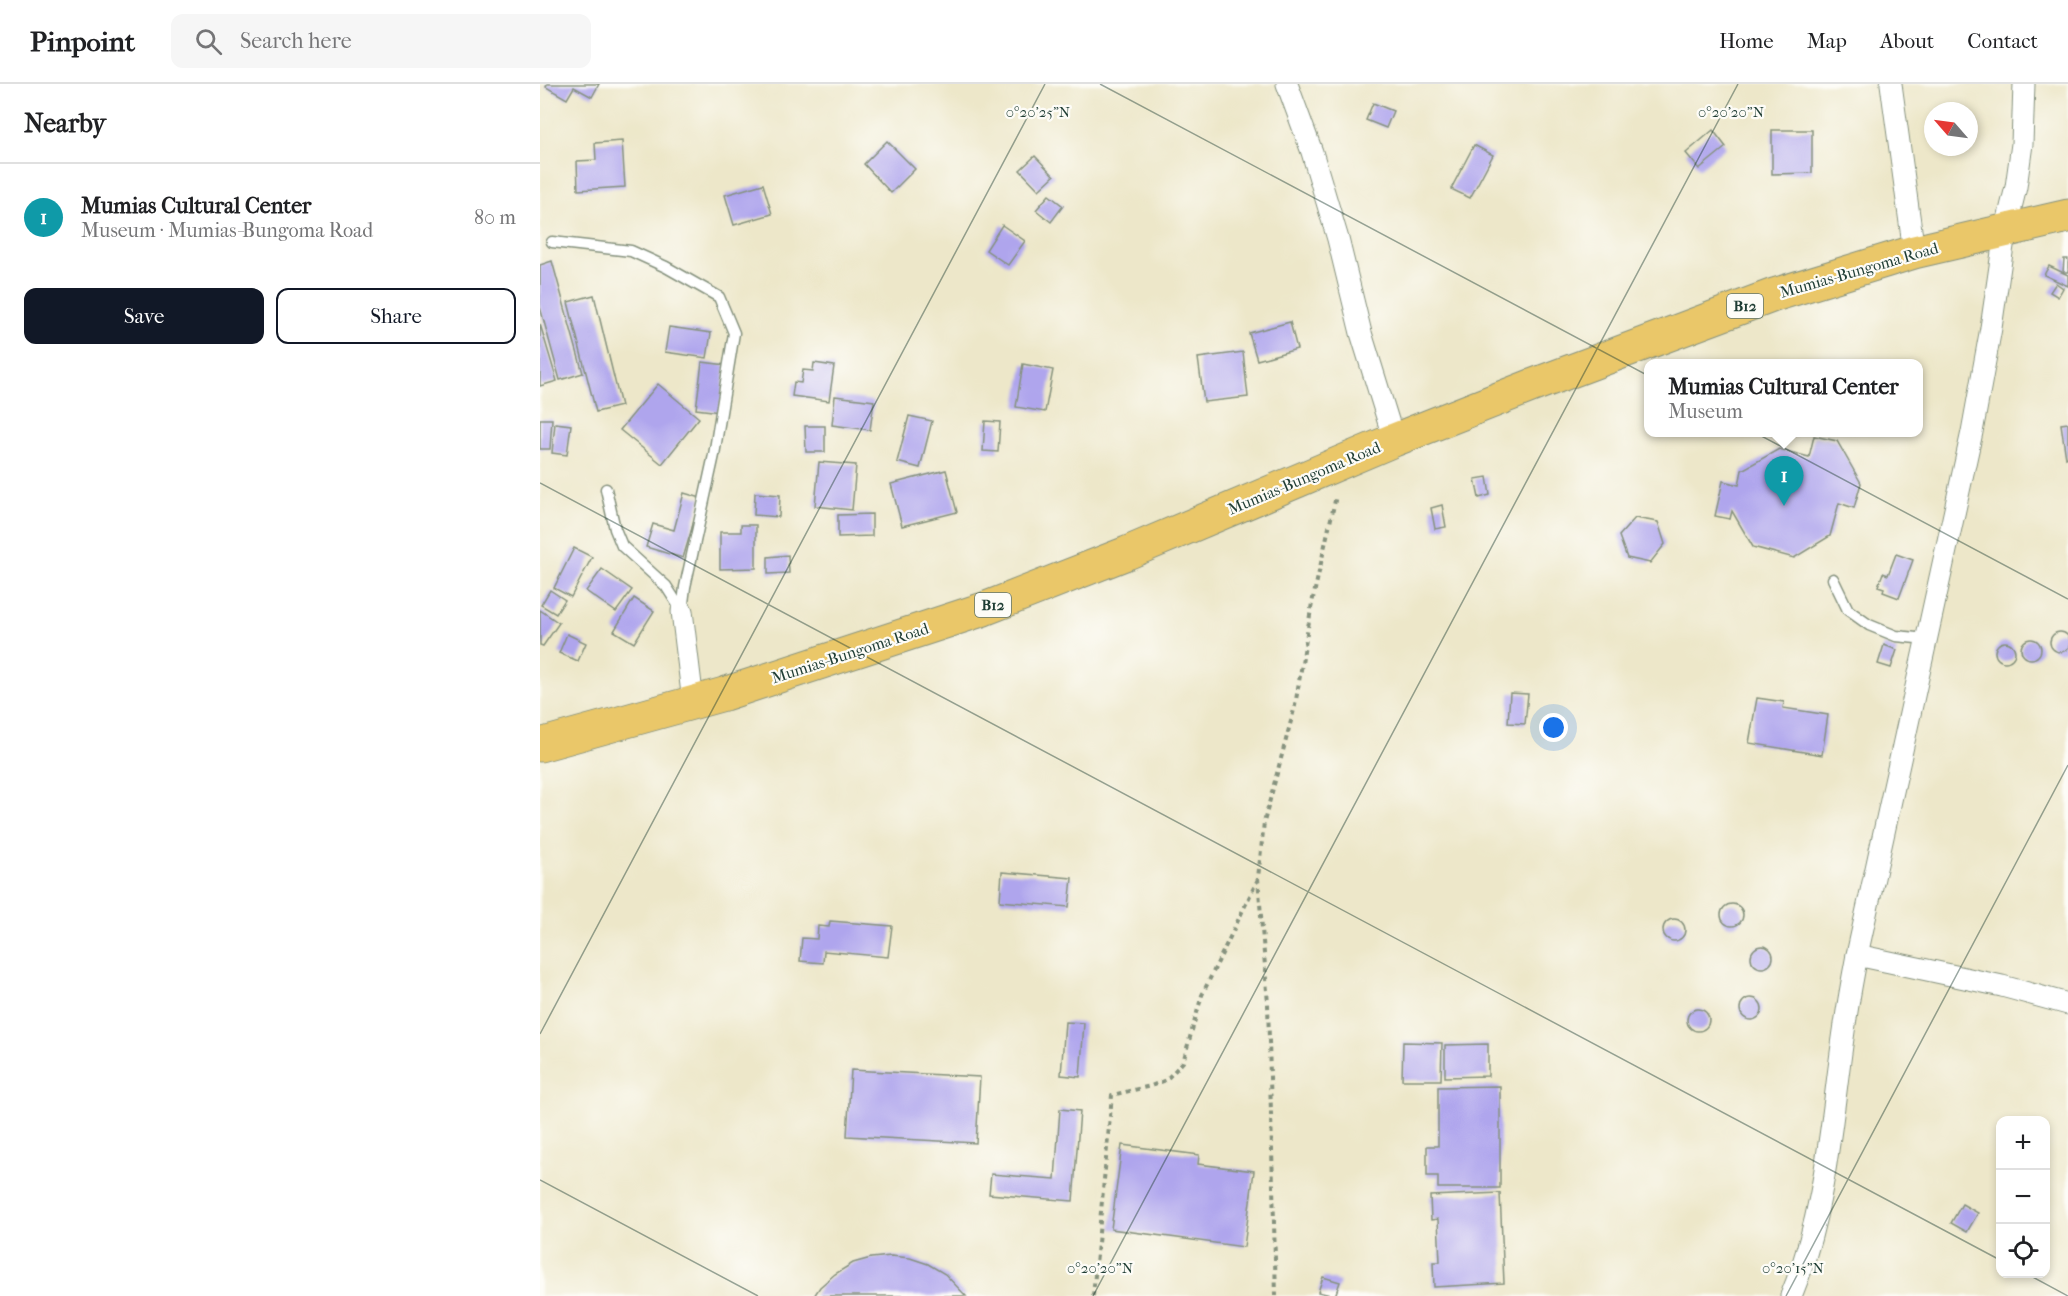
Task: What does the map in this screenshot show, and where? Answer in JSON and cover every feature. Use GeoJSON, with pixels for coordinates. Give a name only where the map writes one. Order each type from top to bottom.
{"type":"FeatureCollection","features":[{"type":"Feature","properties":{"kind":"highway","name":"Mumias-Bungoma Road"},"geometry":{"type":"LineString","coordinates":[[540,745],[724,694],[984,609],[1127,553],[1394,440],[1774,295],[1914,252],[2068,216]]}},
{"type":"Feature","properties":{"kind":"street"},"geometry":{"type":"LineString","coordinates":[[1287,84],[1312,152],[1338,239],[1361,333],[1394,440]]}},
{"type":"Feature","properties":{"kind":"street"},"geometry":{"type":"LineString","coordinates":[[1891,84],[1914,252]]}},
{"type":"Feature","properties":{"kind":"street"},"geometry":{"type":"LineString","coordinates":[[1791,1296],[1801,1273],[1822,1194],[1857,955],[1974,422],[2005,232],[2016,187],[2022,144],[2025,84]]}},
{"type":"Feature","properties":{"kind":"street"},"geometry":{"type":"LineString","coordinates":[[682,611],[693,702]]}},
{"type":"Feature","properties":{"kind":"street"},"geometry":{"type":"LineString","coordinates":[[1857,955],[2002,986],[2068,1004]]}},
{"type":"Feature","properties":{"kind":"lane"},"geometry":{"type":"LineString","coordinates":[[552,242],[631,251],[666,267],[719,297],[734,333],[714,455],[685,587],[682,611]]}},
{"type":"Feature","properties":{"kind":"lane"},"geometry":{"type":"LineString","coordinates":[[606,489],[615,529],[622,546],[666,586],[682,611]]}},
{"type":"Feature","properties":{"kind":"lane"},"geometry":{"type":"LineString","coordinates":[[1833,579],[1848,610],[1869,625],[1896,636],[1927,639]]}},
{"type":"Feature","properties":{"kind":"path"},"geometry":{"type":"LineString","coordinates":[[1276,1296],[1268,1004],[1258,878],[1263,822],[1295,706],[1312,603],[1344,461]]}},
{"type":"Feature","properties":{"kind":"path"},"geometry":{"type":"LineString","coordinates":[[1093,1296],[1112,1095],[1166,1080],[1183,1062],[1202,995],[1258,878]]}},
{"type":"Feature","properties":{"kind":"building"},"geometry":{"type":"Polygon","coordinates":[[[547,84],[599,84],[592,97],[574,87],[567,99],[546,87],[547,84]]]}},
{"type":"Feature","properties":{"kind":"building"},"geometry":{"type":"Polygon","coordinates":[[[1373,103],[1393,111],[1386,128],[1366,120],[1373,103]]]}},
{"type":"Feature","properties":{"kind":"building"},"geometry":{"type":"Polygon","coordinates":[[[1713,130],[1726,147],[1699,169],[1686,153],[1713,130]]]}},
{"type":"Feature","properties":{"kind":"building"},"geometry":{"type":"Polygon","coordinates":[[[1772,130],[1812,130],[1812,173],[1772,174],[1772,130]]]}},
{"type":"Feature","properties":{"kind":"building"},"geometry":{"type":"Polygon","coordinates":[[[622,141],[625,187],[578,190],[577,161],[596,160],[595,143],[622,141]]]}},
{"type":"Feature","properties":{"kind":"building"},"geometry":{"type":"Polygon","coordinates":[[[887,141],[915,169],[891,193],[864,164],[887,141]]]}},
{"type":"Feature","properties":{"kind":"building"},"geometry":{"type":"Polygon","coordinates":[[[1474,145],[1493,155],[1470,198],[1451,189],[1474,145]]]}},
{"type":"Feature","properties":{"kind":"building"},"geometry":{"type":"Polygon","coordinates":[[[1035,156],[1054,176],[1039,190],[1020,170],[1035,156]]]}},
{"type":"Feature","properties":{"kind":"building"},"geometry":{"type":"Polygon","coordinates":[[[763,184],[772,214],[734,225],[725,195],[763,184]]]}},
{"type":"Feature","properties":{"kind":"building"},"geometry":{"type":"Polygon","coordinates":[[[1049,195],[1063,206],[1051,222],[1036,210],[1049,195]]]}},
{"type":"Feature","properties":{"kind":"building"},"geometry":{"type":"Polygon","coordinates":[[[1002,225],[1025,241],[1008,265],[986,250],[1002,225]]]}},
{"type":"Feature","properties":{"kind":"building"},"geometry":{"type":"Polygon","coordinates":[[[2064,259],[2068,259],[2068,272],[2063,272],[2064,259]]]}},
{"type":"Feature","properties":{"kind":"building"},"geometry":{"type":"Polygon","coordinates":[[[552,261],[583,373],[560,380],[540,307],[540,265],[552,261]]]}},
{"type":"Feature","properties":{"kind":"building"},"geometry":{"type":"Polygon","coordinates":[[[2049,266],[2068,275],[2068,286],[2044,275],[2049,266]]]}},
{"type":"Feature","properties":{"kind":"building"},"geometry":{"type":"Polygon","coordinates":[[[2056,283],[2063,288],[2058,297],[2050,292],[2056,283]]]}},
{"type":"Feature","properties":{"kind":"building"},"geometry":{"type":"Polygon","coordinates":[[[594,295],[621,406],[596,412],[568,302],[594,295]]]}},
{"type":"Feature","properties":{"kind":"building"},"geometry":{"type":"Polygon","coordinates":[[[1290,322],[1297,349],[1257,360],[1249,333],[1290,322]]]}},
{"type":"Feature","properties":{"kind":"building"},"geometry":{"type":"Polygon","coordinates":[[[540,324],[557,381],[540,386],[540,324]]]}},
{"type":"Feature","properties":{"kind":"building"},"geometry":{"type":"Polygon","coordinates":[[[669,327],[711,333],[707,358],[665,352],[669,327]]]}},
{"type":"Feature","properties":{"kind":"building"},"geometry":{"type":"Polygon","coordinates":[[[1243,352],[1248,397],[1204,402],[1198,358],[1243,352]]]}},
{"type":"Feature","properties":{"kind":"building"},"geometry":{"type":"Polygon","coordinates":[[[702,362],[726,365],[720,412],[696,409],[702,362]]]}},
{"type":"Feature","properties":{"kind":"building"},"geometry":{"type":"Polygon","coordinates":[[[814,363],[834,366],[829,401],[792,396],[794,382],[801,383],[803,370],[813,371],[814,363]]]}},
{"type":"Feature","properties":{"kind":"building"},"geometry":{"type":"Polygon","coordinates":[[[1023,364],[1053,370],[1045,412],[1016,407],[1023,364]]]}},
{"type":"Feature","properties":{"kind":"building"},"geometry":{"type":"Polygon","coordinates":[[[658,384],[699,418],[662,464],[620,430],[658,384]]]}},
{"type":"Feature","properties":{"kind":"building"},"geometry":{"type":"Polygon","coordinates":[[[835,396],[874,401],[870,430],[832,425],[835,396]]]}},
{"type":"Feature","properties":{"kind":"building"},"geometry":{"type":"Polygon","coordinates":[[[909,416],[932,421],[920,468],[897,462],[909,416]]]}},
{"type":"Feature","properties":{"kind":"building"},"geometry":{"type":"Polygon","coordinates":[[[540,419],[552,419],[550,449],[540,449],[540,419]]]}},
{"type":"Feature","properties":{"kind":"building"},"geometry":{"type":"Polygon","coordinates":[[[985,421],[1000,422],[998,452],[983,451],[985,421]]]}},
{"type":"Feature","properties":{"kind":"building"},"geometry":{"type":"Polygon","coordinates":[[[555,423],[571,425],[567,455],[552,453],[555,423]]]}},
{"type":"Feature","properties":{"kind":"building"},"geometry":{"type":"Polygon","coordinates":[[[2068,423],[2068,457],[2066,458],[2061,424],[2068,423]]]}},
{"type":"Feature","properties":{"kind":"building"},"geometry":{"type":"Polygon","coordinates":[[[805,426],[825,426],[825,452],[806,452],[805,426]]]}},
{"type":"Feature","properties":{"kind":"building"},"geometry":{"type":"Polygon","coordinates":[[[1814,437],[1837,441],[1861,483],[1854,508],[1839,503],[1830,536],[1794,558],[1753,547],[1732,511],[1730,519],[1715,516],[1723,481],[1739,485],[1742,470],[1779,449],[1809,457],[1814,437]]]}},
{"type":"Feature","properties":{"kind":"building"},"geometry":{"type":"Polygon","coordinates":[[[819,462],[856,465],[852,510],[815,506],[819,462]]]}},
{"type":"Feature","properties":{"kind":"building"},"geometry":{"type":"Polygon","coordinates":[[[946,470],[957,512],[902,526],[891,484],[946,470]]]}},
{"type":"Feature","properties":{"kind":"building"},"geometry":{"type":"Polygon","coordinates":[[[1487,477],[1490,495],[1479,498],[1475,479],[1487,477]]]}},
{"type":"Feature","properties":{"kind":"building"},"geometry":{"type":"Polygon","coordinates":[[[684,493],[701,498],[683,558],[646,547],[653,524],[674,530],[684,493]]]}},
{"type":"Feature","properties":{"kind":"building"},"geometry":{"type":"Polygon","coordinates":[[[755,493],[780,495],[779,517],[754,515],[755,493]]]}},
{"type":"Feature","properties":{"kind":"building"},"geometry":{"type":"Polygon","coordinates":[[[1442,505],[1446,527],[1435,529],[1431,508],[1442,505]]]}},
{"type":"Feature","properties":{"kind":"building"},"geometry":{"type":"Polygon","coordinates":[[[872,514],[872,536],[838,537],[838,515],[872,514]]]}},
{"type":"Feature","properties":{"kind":"building"},"geometry":{"type":"Polygon","coordinates":[[[1635,518],[1658,522],[1665,544],[1650,563],[1627,558],[1619,536],[1635,518]]]}},
{"type":"Feature","properties":{"kind":"building"},"geometry":{"type":"Polygon","coordinates":[[[741,525],[756,525],[756,568],[720,569],[720,532],[741,532],[741,525]]]}},
{"type":"Feature","properties":{"kind":"building"},"geometry":{"type":"Polygon","coordinates":[[[574,548],[592,557],[571,597],[554,588],[574,548]]]}},
{"type":"Feature","properties":{"kind":"building"},"geometry":{"type":"Polygon","coordinates":[[[1896,554],[1913,560],[1899,598],[1883,592],[1884,588],[1878,586],[1883,573],[1888,575],[1896,554]]]}},
{"type":"Feature","properties":{"kind":"building"},"geometry":{"type":"Polygon","coordinates":[[[788,555],[789,573],[768,574],[768,557],[788,555]]]}},
{"type":"Feature","properties":{"kind":"building"},"geometry":{"type":"Polygon","coordinates":[[[602,569],[632,590],[616,612],[586,591],[602,569]]]}},
{"type":"Feature","properties":{"kind":"building"},"geometry":{"type":"Polygon","coordinates":[[[550,590],[565,600],[556,614],[541,605],[550,590]]]}},
{"type":"Feature","properties":{"kind":"building"},"geometry":{"type":"Polygon","coordinates":[[[634,598],[654,611],[634,643],[614,631],[634,598]]]}},
{"type":"Feature","properties":{"kind":"building"},"geometry":{"type":"Polygon","coordinates":[[[540,610],[559,623],[543,646],[540,645],[540,610]]]}},
{"type":"Feature","properties":{"kind":"building"},"geometry":{"type":"Polygon","coordinates":[[[2060,632],[2067,635],[2069,646],[2067,649],[2060,652],[2053,649],[2050,642],[2053,635],[2060,632]]]}},
{"type":"Feature","properties":{"kind":"building"},"geometry":{"type":"Polygon","coordinates":[[[567,634],[586,643],[578,661],[559,653],[567,634]]]}},
{"type":"Feature","properties":{"kind":"building"},"geometry":{"type":"Polygon","coordinates":[[[2031,639],[2038,642],[2041,649],[2038,656],[2031,659],[2024,656],[2021,649],[2024,642],[2031,639]]]}},
{"type":"Feature","properties":{"kind":"building"},"geometry":{"type":"Polygon","coordinates":[[[2005,642],[2012,645],[2015,652],[2012,659],[2005,662],[1998,659],[1995,652],[1998,645],[2005,642]]]}},
{"type":"Feature","properties":{"kind":"building"},"geometry":{"type":"Polygon","coordinates":[[[1884,645],[1897,650],[1891,668],[1878,664],[1884,645]]]}},
{"type":"Feature","properties":{"kind":"building"},"geometry":{"type":"Polygon","coordinates":[[[1510,693],[1528,694],[1525,724],[1508,723],[1510,693]]]}},
{"type":"Feature","properties":{"kind":"building"},"geometry":{"type":"Polygon","coordinates":[[[1757,698],[1784,702],[1783,708],[1828,715],[1822,755],[1749,743],[1757,698]]]}},
{"type":"Feature","properties":{"kind":"building"},"geometry":{"type":"Polygon","coordinates":[[[1002,872],[1072,878],[1069,907],[1000,901],[1002,872]]]}},
{"type":"Feature","properties":{"kind":"building"},"geometry":{"type":"Polygon","coordinates":[[[1728,904],[1736,904],[1743,911],[1743,919],[1736,926],[1728,926],[1721,919],[1721,911],[1728,904]]]}},
{"type":"Feature","properties":{"kind":"building"},"geometry":{"type":"Polygon","coordinates":[[[1670,919],[1678,919],[1685,926],[1685,934],[1678,941],[1670,941],[1663,934],[1663,926],[1670,919]]]}},
{"type":"Feature","properties":{"kind":"building"},"geometry":{"type":"Polygon","coordinates":[[[830,921],[892,926],[888,957],[824,951],[823,963],[800,961],[802,938],[817,939],[818,926],[829,927],[830,921]]]}},
{"type":"Feature","properties":{"kind":"building"},"geometry":{"type":"Polygon","coordinates":[[[1758,946],[1766,946],[1773,953],[1773,961],[1766,968],[1758,968],[1751,961],[1751,953],[1758,946]]]}},
{"type":"Feature","properties":{"kind":"building"},"geometry":{"type":"Polygon","coordinates":[[[1747,998],[1755,998],[1762,1005],[1762,1013],[1755,1020],[1747,1020],[1740,1013],[1740,1005],[1747,998]]]}},
{"type":"Feature","properties":{"kind":"building"},"geometry":{"type":"Polygon","coordinates":[[[1694,1009],[1702,1009],[1709,1016],[1709,1024],[1702,1031],[1694,1031],[1687,1024],[1687,1016],[1694,1009]]]}},
{"type":"Feature","properties":{"kind":"building"},"geometry":{"type":"Polygon","coordinates":[[[1065,1022],[1084,1023],[1080,1077],[1061,1075],[1065,1022]]]}},
{"type":"Feature","properties":{"kind":"building"},"geometry":{"type":"Polygon","coordinates":[[[1403,1042],[1442,1043],[1441,1080],[1402,1080],[1403,1042]]]}},
{"type":"Feature","properties":{"kind":"building"},"geometry":{"type":"Polygon","coordinates":[[[1488,1044],[1488,1076],[1445,1077],[1445,1045],[1488,1044]]]}},
{"type":"Feature","properties":{"kind":"building"},"geometry":{"type":"Polygon","coordinates":[[[851,1070],[980,1077],[976,1143],[847,1136],[851,1070]]]}},
{"type":"Feature","properties":{"kind":"building"},"geometry":{"type":"Polygon","coordinates":[[[1500,1086],[1500,1188],[1438,1188],[1438,1176],[1427,1176],[1427,1146],[1438,1146],[1438,1087],[1500,1086]]]}},
{"type":"Feature","properties":{"kind":"building"},"geometry":{"type":"Polygon","coordinates":[[[1060,1109],[1080,1111],[1073,1201],[989,1194],[991,1174],[1055,1179],[1060,1109]]]}},
{"type":"Feature","properties":{"kind":"building"},"geometry":{"type":"Polygon","coordinates":[[[1122,1145],[1199,1155],[1198,1164],[1254,1171],[1244,1247],[1111,1229],[1122,1145]]]}},
{"type":"Feature","properties":{"kind":"building"},"geometry":{"type":"Polygon","coordinates":[[[1500,1193],[1504,1283],[1434,1287],[1433,1262],[1440,1262],[1438,1219],[1431,1220],[1430,1196],[1500,1193]]]}},
{"type":"Feature","properties":{"kind":"building"},"geometry":{"type":"Polygon","coordinates":[[[1962,1204],[1978,1213],[1967,1232],[1951,1223],[1962,1204]]]}},
{"type":"Feature","properties":{"kind":"building"},"geometry":{"type":"Polygon","coordinates":[[[891,1256],[910,1258],[928,1264],[945,1274],[966,1296],[814,1296],[820,1287],[835,1274],[853,1263],[891,1256]]]}},
{"type":"Feature","properties":{"kind":"building"},"geometry":{"type":"Polygon","coordinates":[[[1323,1277],[1340,1282],[1335,1296],[1318,1292],[1323,1277]]]}},
{"type":"Feature","properties":{"kind":"place","name":"Mumias Cultural Center"},"geometry":{"type":"Point","coordinates":[1784,506]}}]}
